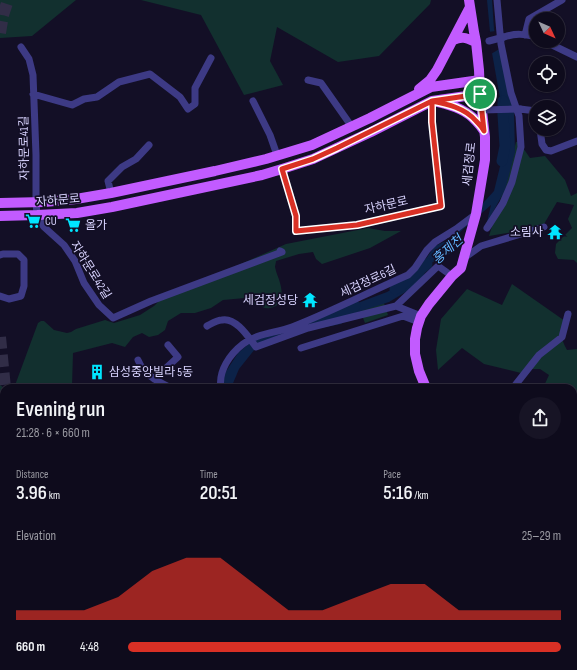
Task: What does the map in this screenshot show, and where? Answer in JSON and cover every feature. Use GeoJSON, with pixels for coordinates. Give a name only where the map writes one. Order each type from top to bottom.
{"type":"FeatureCollection","features":[{"type":"Feature","properties":{"kind":"main road"},"geometry":{"type":"LineString","coordinates":[[403,101],[430,80],[438,70],[469,4]]}},
{"type":"Feature","properties":{"kind":"main road","name":"세검정로"},"geometry":{"type":"LineString","coordinates":[[424,384],[418,371],[415,354],[416,333],[420,319],[429,304],[452,276],[461,268],[475,216],[485,160],[480,80],[476,42],[469,4]]}},
{"type":"Feature","properties":{"kind":"main road"},"geometry":{"type":"LineString","coordinates":[[453,40],[465,37],[476,42]]}},
{"type":"Feature","properties":{"kind":"main road","name":"자하문로"},"geometry":{"type":"LineString","coordinates":[[0,203],[76,199],[215,171],[312,145],[352,127],[431,87],[480,80]]}},
{"type":"Feature","properties":{"kind":"main road","name":"자하문로"},"geometry":{"type":"LineString","coordinates":[[0,216],[77,213],[240,180],[313,159],[432,101],[480,94]]}},
{"type":"Feature","properties":{"kind":"main road"},"geometry":{"type":"LineString","coordinates":[[432,101],[447,104],[465,112],[476,120],[484,131]]}},
{"type":"Feature","properties":{"kind":"street"},"geometry":{"type":"LineString","coordinates":[[487,228],[503,203],[512,182],[521,147],[519,116],[511,93],[501,44],[497,0]]}},
{"type":"Feature","properties":{"kind":"street"},"geometry":{"type":"LineString","coordinates":[[525,34],[529,19],[562,0]]}},
{"type":"Feature","properties":{"kind":"street"},"geometry":{"type":"LineString","coordinates":[[476,42],[489,41],[513,34],[529,35]]}},
{"type":"Feature","properties":{"kind":"street","name":"자하문로41길"},"geometry":{"type":"LineString","coordinates":[[21,47],[29,59],[33,75],[37,215]]}},
{"type":"Feature","properties":{"kind":"street"},"geometry":{"type":"LineString","coordinates":[[558,48],[577,57]]}},
{"type":"Feature","properties":{"kind":"street"},"geometry":{"type":"LineString","coordinates":[[33,94],[72,105],[84,99],[98,97],[119,82],[150,74],[180,97],[188,109],[195,104],[195,88],[211,58]]}},
{"type":"Feature","properties":{"kind":"street"},"geometry":{"type":"LineString","coordinates":[[308,80],[320,83],[352,127]]}},
{"type":"Feature","properties":{"kind":"street"},"geometry":{"type":"LineString","coordinates":[[253,101],[270,135],[277,155]]}},
{"type":"Feature","properties":{"kind":"street","name":"자하문로"},"geometry":{"type":"LineString","coordinates":[[282,169],[296,216],[296,231],[357,225],[441,206],[432,122],[432,101]]}},
{"type":"Feature","properties":{"kind":"street"},"geometry":{"type":"LineString","coordinates":[[482,110],[529,110]]}},
{"type":"Feature","properties":{"kind":"street"},"geometry":{"type":"LineString","coordinates":[[541,136],[542,144],[546,150],[551,151],[577,142]]}},
{"type":"Feature","properties":{"kind":"street"},"geometry":{"type":"LineString","coordinates":[[111,193],[108,181],[122,167],[136,159],[149,145]]}},
{"type":"Feature","properties":{"kind":"street","name":"자하문로42길"},"geometry":{"type":"LineString","coordinates":[[37,215],[44,227],[64,246],[75,261],[84,283],[99,306],[113,318],[151,301],[282,252],[280,251]]}},
{"type":"Feature","properties":{"kind":"street","name":"세검정로6길"},"geometry":{"type":"LineString","coordinates":[[221,384],[221,377],[230,357],[237,349],[250,339],[291,327],[408,275],[435,242],[475,216]]}},
{"type":"Feature","properties":{"kind":"street","name":"세검정로"},"geometry":{"type":"LineString","coordinates":[[465,254],[481,246],[544,227]]}},
{"type":"Feature","properties":{"kind":"street"},"geometry":{"type":"LineString","coordinates":[[0,255],[18,254],[24,260],[24,286],[21,296],[9,299],[0,296]]}},
{"type":"Feature","properties":{"kind":"street"},"geometry":{"type":"LineString","coordinates":[[207,326],[223,319],[234,322],[241,328],[256,347],[308,328],[396,306],[438,266],[452,276]]}},
{"type":"Feature","properties":{"kind":"street"},"geometry":{"type":"LineString","coordinates":[[396,306],[420,319]]}},
{"type":"Feature","properties":{"kind":"street"},"geometry":{"type":"LineString","coordinates":[[516,384],[539,355],[562,337],[568,314]]}},
{"type":"Feature","properties":{"kind":"street"},"geometry":{"type":"LineString","coordinates":[[301,348],[403,316],[420,319]]}},
{"type":"Feature","properties":{"kind":"street"},"geometry":{"type":"LineString","coordinates":[[154,379],[178,357],[168,344]]}},
{"type":"Feature","properties":{"kind":"street"},"geometry":{"type":"LineString","coordinates":[[138,360],[146,373],[163,384]]}},
{"type":"Feature","properties":{"kind":"green space"},"geometry":{"type":"Polygon","coordinates":[[[0,0],[76,0],[32,36],[0,38],[0,0]]]}},
{"type":"Feature","properties":{"kind":"green space"},"geometry":{"type":"Polygon","coordinates":[[[141,0],[431,0],[430,4],[379,56],[338,62],[277,27],[270,61],[283,85],[244,95],[201,15],[141,0]]]}},
{"type":"Feature","properties":{"kind":"green space"},"geometry":{"type":"Polygon","coordinates":[[[516,142],[519,142],[530,158],[545,156],[565,180],[571,196],[577,193],[577,263],[574,260],[558,259],[555,253],[556,244],[572,228],[568,219],[574,205],[557,202],[544,224],[513,232],[489,236],[516,142]]]}},
{"type":"Feature","properties":{"kind":"green space"},"geometry":{"type":"Polygon","coordinates":[[[368,228],[385,231],[401,231],[370,248],[322,264],[316,259],[313,252],[299,254],[276,261],[275,267],[282,295],[280,302],[274,307],[265,308],[259,304],[252,305],[245,298],[223,300],[211,308],[195,313],[181,313],[168,321],[165,330],[158,335],[149,337],[142,333],[133,337],[125,347],[112,343],[73,353],[72,384],[15,384],[38,323],[41,321],[44,321],[54,330],[67,333],[105,320],[114,323],[140,315],[160,300],[286,244],[368,228]]]}},
{"type":"Feature","properties":{"kind":"green space"},"geometry":{"type":"Polygon","coordinates":[[[512,284],[565,321],[562,329],[563,343],[567,350],[577,349],[577,384],[545,384],[549,375],[540,369],[527,369],[521,373],[484,364],[462,348],[438,370],[436,350],[441,319],[467,289],[502,305],[512,284]]]}},
{"type":"Feature","properties":{"kind":"green space"},"geometry":{"type":"Polygon","coordinates":[[[383,300],[388,315],[365,323],[359,308],[383,300]]]}},
{"type":"Feature","properties":{"kind":"water","name":"홍제천"},"geometry":{"type":"Polygon","coordinates":[[[487,0],[492,0],[494,29],[514,113],[515,152],[505,190],[487,223],[455,251],[431,263],[420,281],[409,290],[389,302],[355,313],[341,324],[310,330],[255,349],[239,369],[233,384],[222,384],[225,373],[238,353],[251,342],[274,333],[322,320],[334,319],[347,307],[387,292],[412,278],[435,246],[450,239],[494,191],[505,146],[503,115],[492,53],[487,0]]]}},
{"type":"Feature","properties":{"kind":"pier"},"geometry":{"type":"Polygon","coordinates":[[[496,31],[501,48],[491,54],[488,32],[496,31]]]}},
{"type":"Feature","properties":{"kind":"pier"},"geometry":{"type":"Polygon","coordinates":[[[491,205],[486,226],[454,253],[460,232],[491,205]]]}},
{"type":"Feature","properties":{"kind":"waterway","name":"홍제천"},"geometry":{"type":"LineString","coordinates":[[502,161],[505,146],[503,101]]}},
{"type":"Feature","properties":{"kind":"waterway","name":"홍제천"},"geometry":{"type":"LineString","coordinates":[[395,289],[427,264]]}},
{"type":"Feature","properties":{"kind":"waterway","name":"홍제천"},"geometry":{"type":"LineString","coordinates":[[305,325],[355,306]]}},
{"type":"Feature","properties":{"kind":"tunnel"},"geometry":{"type":"LineString","coordinates":[[0,33],[3,15],[8,0]]}},
{"type":"Feature","properties":{"kind":"tunnel"},"geometry":{"type":"LineString","coordinates":[[0,337],[5,384]]}},
{"type":"Feature","properties":{"kind":"place","name":"CU"},"geometry":{"type":"Point","coordinates":[33,221]}},
{"type":"Feature","properties":{"kind":"place","name":"올가"},"geometry":{"type":"Point","coordinates":[73,225]}},
{"type":"Feature","properties":{"kind":"place","name":"소림사"},"geometry":{"type":"Point","coordinates":[555,232]}},
{"type":"Feature","properties":{"kind":"place","name":"세검정성당"},"geometry":{"type":"Point","coordinates":[310,300]}},
{"type":"Feature","properties":{"kind":"place","name":"삼성중앙빌라 5동"},"geometry":{"type":"Point","coordinates":[97,372]}},
{"type":"Feature","properties":{"kind":"route"},"geometry":{"type":"LineString","coordinates":[[480,94],[432,101],[432,122],[441,206],[357,225],[296,231],[296,216],[282,169],[313,159],[432,101],[447,104],[465,112],[476,120],[484,131],[480,94]]}}]}
